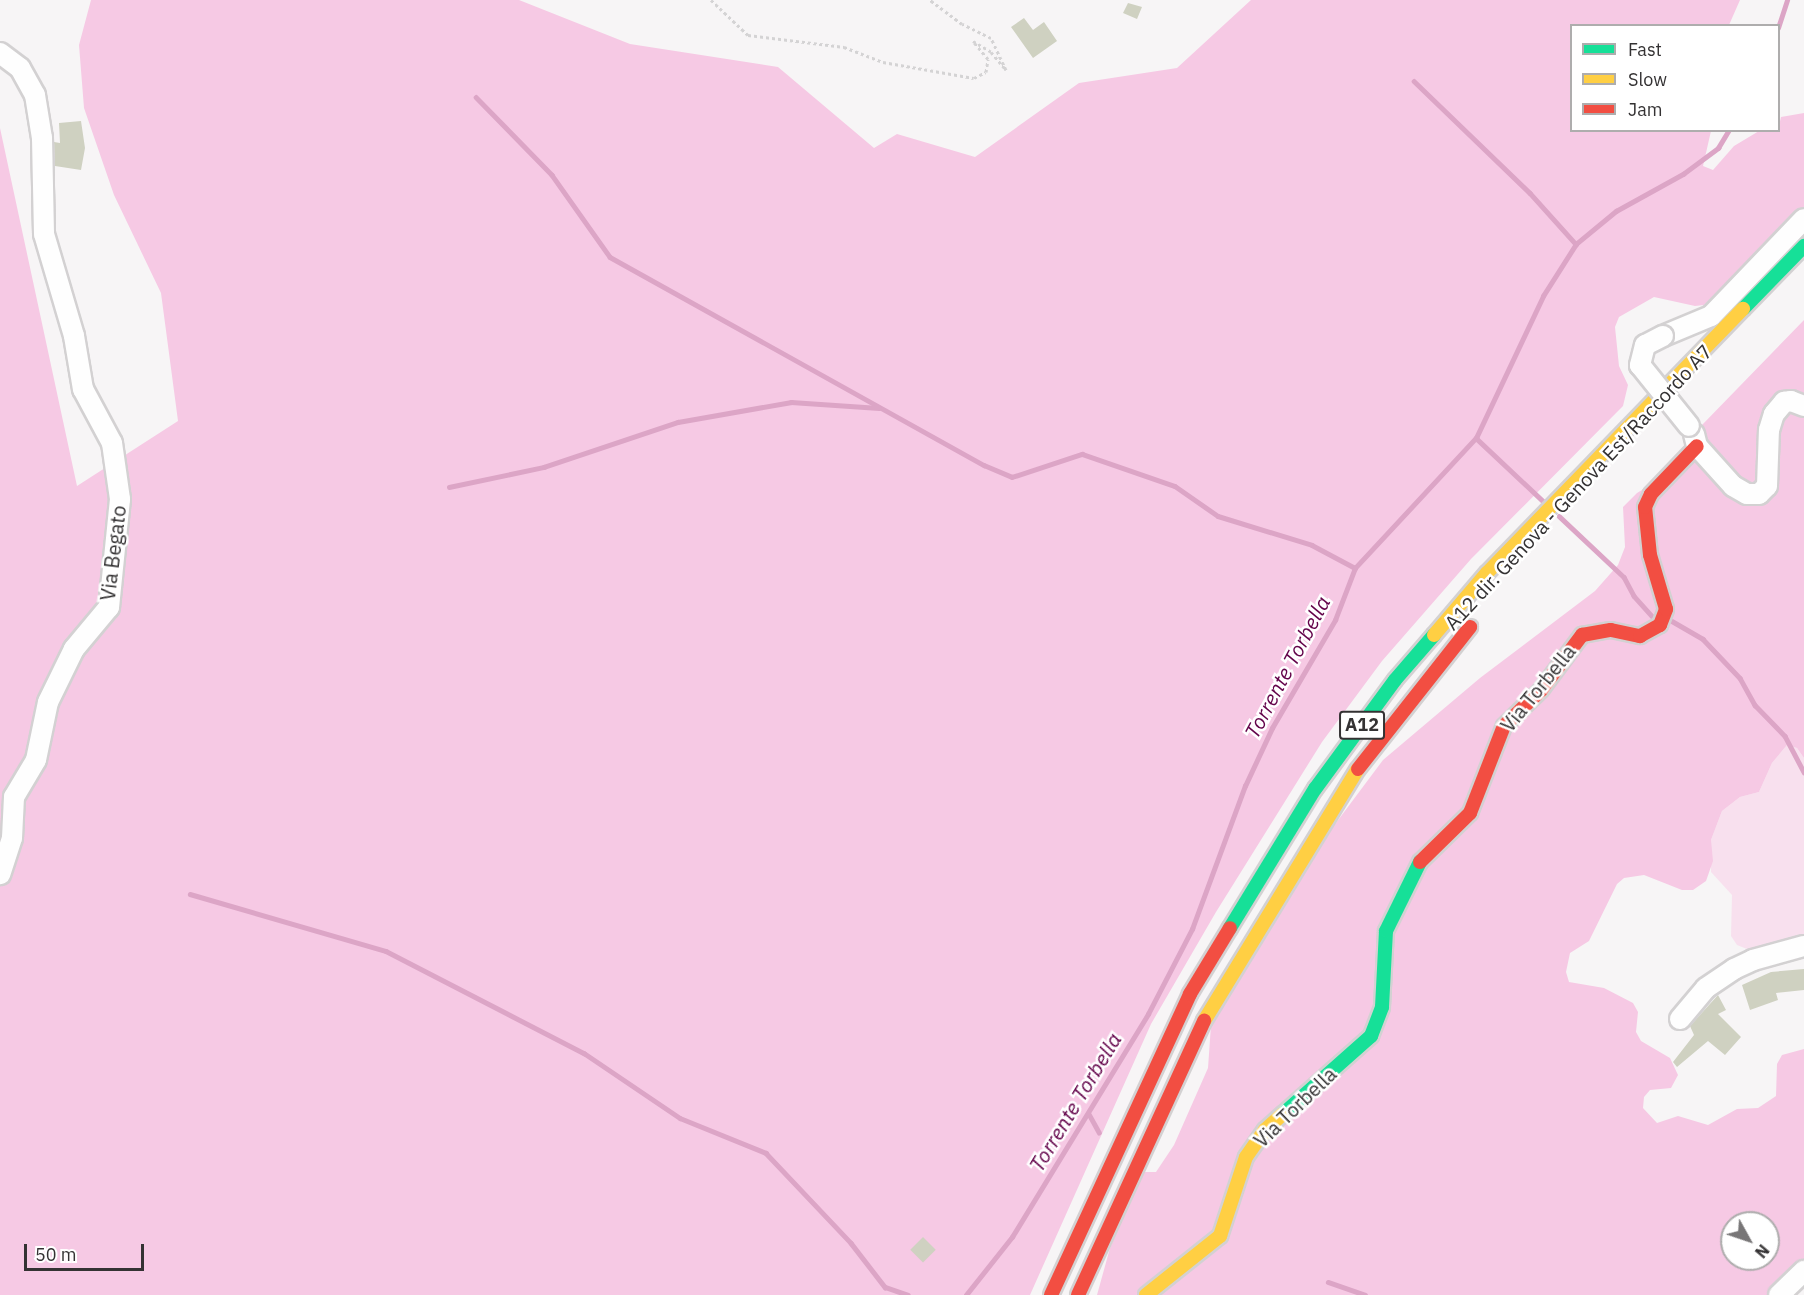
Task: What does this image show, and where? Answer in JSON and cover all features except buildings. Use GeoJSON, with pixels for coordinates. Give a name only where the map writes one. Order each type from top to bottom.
{"type":"FeatureCollection","features":[{"type":"Feature","properties":{"kind":"main road","name":"A12"},"geometry":{"type":"LineString","coordinates":[[1051,1295],[1190,994],[1315,789],[1395,680],[1487,573],[1804,246]]}},
{"type":"Feature","properties":{"kind":"main road","name":"A12 dir. Genova - Genova Est/Raccordo A7"},"geometry":{"type":"LineString","coordinates":[[1663,423],[1688,397]]}},
{"type":"Feature","properties":{"kind":"main road","name":"Via Torbella"},"geometry":{"type":"LineString","coordinates":[[1146,1295],[1220,1236],[1246,1157],[1265,1130],[1371,1036],[1382,1006],[1386,931],[1400,897],[1421,861],[1470,813],[1504,726],[1541,690],[1582,635],[1611,630],[1640,636],[1660,625],[1666,609],[1650,555],[1645,507],[1652,494],[1697,446]]}},
{"type":"Feature","properties":{"kind":"main road","name":"A12 dir. Genova - Genova Est/Raccordo A7"},"geometry":{"type":"LineString","coordinates":[[1078,1295],[1211,1007],[1264,916],[1337,798],[1400,711],[1476,620]]}},
{"type":"Feature","properties":{"kind":"street","name":"Via Begato"},"geometry":{"type":"LineString","coordinates":[[0,53],[20,68],[35,95],[42,138],[42,216],[74,336],[83,389],[112,443],[119,470],[120,535],[109,607],[74,649],[48,702],[36,760],[14,797],[12,838],[0,874]]}},
{"type":"Feature","properties":{"kind":"street"},"geometry":{"type":"LineString","coordinates":[[1804,219],[1711,316],[1645,345],[1640,365],[1689,426],[1697,446],[1733,486],[1748,494],[1760,494],[1767,486],[1769,430],[1774,414],[1784,402],[1791,401],[1804,406]]}},
{"type":"Feature","properties":{"kind":"street"},"geometry":{"type":"LineString","coordinates":[[1680,1019],[1706,988],[1734,969],[1753,960],[1804,946]]}},
{"type":"Feature","properties":{"kind":"street"},"geometry":{"type":"LineString","coordinates":[[1779,1295],[1804,1271]]}},
{"type":"Feature","properties":{"kind":"path"},"geometry":{"type":"LineString","coordinates":[[711,0],[748,35],[844,47],[883,62],[974,78],[986,72],[988,59],[973,41],[991,52],[1006,70],[991,38],[962,24],[930,0]]}},
{"type":"Feature","properties":{"kind":"shaded area"},"geometry":{"type":"Polygon","coordinates":[[[91,0],[519,0],[630,44],[778,67],[874,148],[897,134],[975,157],[1079,83],[1177,68],[1251,0],[1740,0],[1729,24],[1570,24],[1570,132],[1711,132],[1703,166],[1713,170],[1734,146],[1757,132],[1780,132],[1781,117],[1804,113],[1804,212],[1704,305],[1695,306],[1654,297],[1619,317],[1615,327],[1619,366],[1628,385],[1623,406],[1471,559],[1382,661],[1322,742],[1216,912],[1151,1024],[1030,1295],[0,1295],[0,128],[77,486],[178,421],[161,293],[114,195],[84,108],[79,45],[91,0]]]}},
{"type":"Feature","properties":{"kind":"shaded area"},"geometry":{"type":"Polygon","coordinates":[[[1804,320],[1804,758],[1797,748],[1787,745],[1772,763],[1759,792],[1740,797],[1722,811],[1711,840],[1713,861],[1706,881],[1693,890],[1682,890],[1644,875],[1624,878],[1617,884],[1589,941],[1570,953],[1566,972],[1569,982],[1604,988],[1633,1003],[1638,1012],[1636,1032],[1641,1041],[1670,1058],[1678,1075],[1671,1088],[1650,1090],[1644,1097],[1643,1108],[1657,1123],[1678,1116],[1708,1125],[1737,1109],[1758,1108],[1776,1096],[1777,1064],[1782,1055],[1804,1049],[1804,1266],[1772,1295],[1097,1295],[1110,1248],[1142,1172],[1156,1172],[1174,1145],[1208,1068],[1211,1025],[1300,871],[1383,760],[1480,678],[1595,591],[1618,565],[1625,547],[1623,507],[1637,493],[1709,449],[1702,425],[1804,320]]]}},
{"type":"Feature","properties":{"kind":"shaded area"},"geometry":{"type":"Polygon","coordinates":[[[1787,745],[1797,748],[1804,758],[1804,939],[1752,951],[1737,945],[1731,936],[1732,895],[1711,872],[1711,840],[1722,811],[1740,797],[1759,792],[1772,763],[1787,745]]]}},
{"type":"Feature","properties":{"kind":"waterway","name":"Torrente Torbella"},"geometry":{"type":"LineString","coordinates":[[1779,24],[1787,0]]}},
{"type":"Feature","properties":{"kind":"waterway"},"geometry":{"type":"LineString","coordinates":[[1414,81],[1530,193],[1576,244]]}},
{"type":"Feature","properties":{"kind":"waterway"},"geometry":{"type":"LineString","coordinates":[[476,97],[552,175],[610,257],[984,465],[1012,477],[1082,454],[1175,486],[1218,516],[1312,545],[1355,568]]}},
{"type":"Feature","properties":{"kind":"waterway","name":"Torrente Torbella"},"geometry":{"type":"LineString","coordinates":[[966,1295],[1012,1237],[1148,1014],[1192,929],[1245,786],[1272,728],[1335,620],[1355,568],[1476,438],[1543,296],[1576,244],[1616,211],[1683,174],[1718,148],[1728,132]]}},
{"type":"Feature","properties":{"kind":"waterway"},"geometry":{"type":"LineString","coordinates":[[449,487],[544,467],[678,422],[791,402],[879,408]]}},
{"type":"Feature","properties":{"kind":"waterway"},"geometry":{"type":"LineString","coordinates":[[1476,438],[1542,500]]}},
{"type":"Feature","properties":{"kind":"waterway"},"geometry":{"type":"LineString","coordinates":[[1559,516],[1624,577],[1634,596],[1652,616]]}},
{"type":"Feature","properties":{"kind":"waterway"},"geometry":{"type":"LineString","coordinates":[[1672,621],[1703,639],[1740,678],[1755,705],[1785,736],[1804,772]]}},
{"type":"Feature","properties":{"kind":"waterway"},"geometry":{"type":"LineString","coordinates":[[190,894],[386,951],[584,1053],[680,1118],[766,1153],[851,1243],[885,1287],[908,1295]]}},
{"type":"Feature","properties":{"kind":"waterway"},"geometry":{"type":"LineString","coordinates":[[1089,1114],[1099,1132]]}},
{"type":"Feature","properties":{"kind":"waterway"},"geometry":{"type":"LineString","coordinates":[[1328,1282],[1365,1295]]}},
{"type":"Feature","properties":{"kind":"traffic: fast"},"geometry":{"type":"LineString","coordinates":[[1743,309],[1804,246]]}},
{"type":"Feature","properties":{"kind":"traffic: fast"},"geometry":{"type":"LineString","coordinates":[[1230,928],[1315,789],[1395,680],[1434,635]]}},
{"type":"Feature","properties":{"kind":"traffic: fast"},"geometry":{"type":"LineString","coordinates":[[1283,1114],[1371,1036],[1382,1007],[1386,931],[1420,862]]}},
{"type":"Feature","properties":{"kind":"traffic: slow"},"geometry":{"type":"LineString","coordinates":[[1434,635],[1487,573],[1743,309]]}},
{"type":"Feature","properties":{"kind":"traffic: slow"},"geometry":{"type":"LineString","coordinates":[[1204,1021],[1358,769]]}},
{"type":"Feature","properties":{"kind":"traffic: slow"},"geometry":{"type":"LineString","coordinates":[[1146,1295],[1220,1236],[1246,1157],[1265,1130],[1283,1114]]}},
{"type":"Feature","properties":{"kind":"traffic: jam"},"geometry":{"type":"LineString","coordinates":[[1420,862],[1470,813],[1504,726],[1541,690],[1582,635],[1611,630],[1640,636],[1660,625],[1666,609],[1650,555],[1645,507],[1651,494],[1697,446]]}},
{"type":"Feature","properties":{"kind":"traffic: jam"},"geometry":{"type":"LineString","coordinates":[[1358,769],[1470,627]]}},
{"type":"Feature","properties":{"kind":"traffic: jam"},"geometry":{"type":"LineString","coordinates":[[1051,1295],[1190,994],[1230,928]]}},
{"type":"Feature","properties":{"kind":"traffic: jam"},"geometry":{"type":"LineString","coordinates":[[1078,1295],[1204,1021]]}}]}
